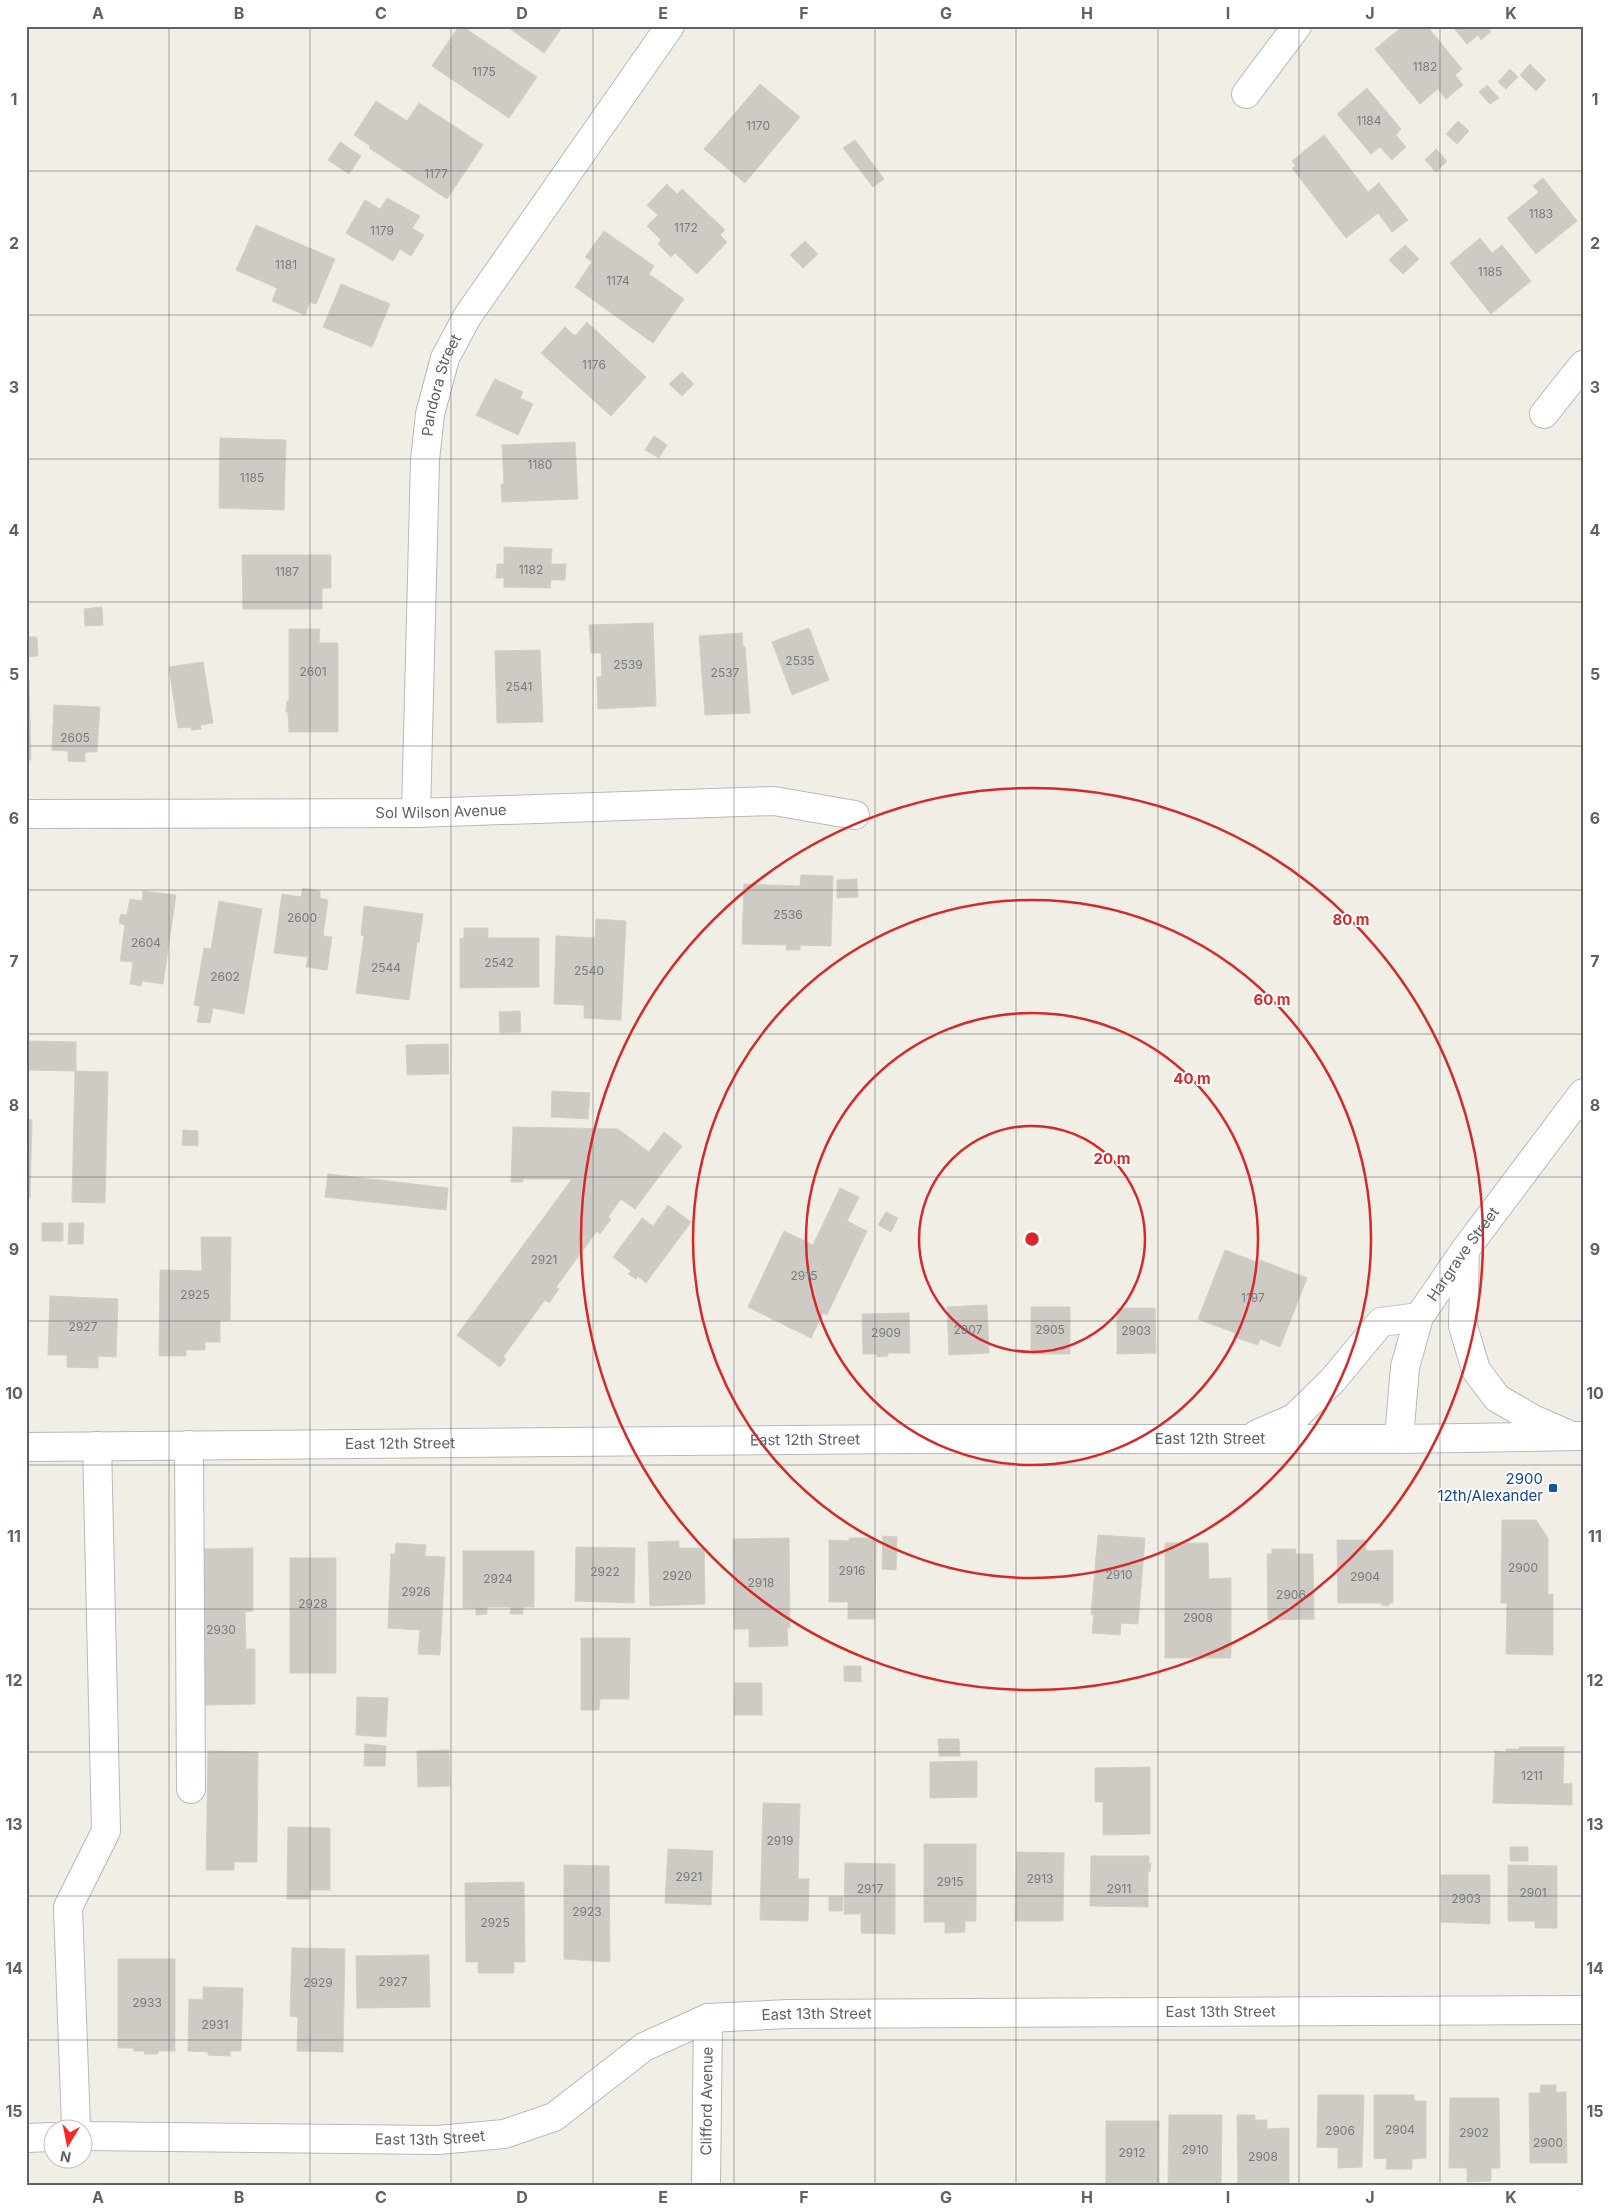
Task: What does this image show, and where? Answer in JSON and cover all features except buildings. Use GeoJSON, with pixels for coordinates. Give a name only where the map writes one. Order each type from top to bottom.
{"type":"FeatureCollection","features":[{"type":"Feature","properties":{"kind":"street","name":"Pandora Street"},"geometry":{"type":"LineString","coordinates":[[416,812],[424,460],[430,414],[445,358],[467,317],[670,26]]}},
{"type":"Feature","properties":{"kind":"street"},"geometry":{"type":"LineString","coordinates":[[1246,94],[1297,26]]}},
{"type":"Feature","properties":{"kind":"street"},"geometry":{"type":"LineString","coordinates":[[1544,414],[1583,366]]}},
{"type":"Feature","properties":{"kind":"street","name":"Sol Wilson Avenue"},"geometry":{"type":"LineString","coordinates":[[26,814],[416,812],[774,802],[855,815]]}},
{"type":"Feature","properties":{"kind":"street","name":"Hargrave Street"},"geometry":{"type":"LineString","coordinates":[[1399,1439],[1405,1367],[1419,1317],[1465,1250],[1583,1093]]}},
{"type":"Feature","properties":{"kind":"street"},"geometry":{"type":"LineString","coordinates":[[1465,1250],[1463,1326],[1476,1370],[1497,1398],[1534,1419],[1578,1436]]}},
{"type":"Feature","properties":{"kind":"street"},"geometry":{"type":"LineString","coordinates":[[1247,1438],[1294,1418],[1333,1380],[1381,1322],[1419,1317]]}},
{"type":"Feature","properties":{"kind":"street","name":"East 12th Street"},"geometry":{"type":"LineString","coordinates":[[26,1447],[1247,1438],[1399,1439],[1578,1436]]}},
{"type":"Feature","properties":{"kind":"street"},"geometry":{"type":"LineString","coordinates":[[189,1445],[191,1789]]}},
{"type":"Feature","properties":{"kind":"street"},"geometry":{"type":"LineString","coordinates":[[76,2118],[68,1907],[106,1831],[97,1446]]}},
{"type":"Feature","properties":{"kind":"street","name":"East 13th Street"},"geometry":{"type":"LineString","coordinates":[[92,2136],[438,2140],[504,2134],[554,2117],[644,2046],[708,2018],[788,2014],[1583,2010]]}},
{"type":"Feature","properties":{"kind":"street","name":"Clifford Avenue"},"geometry":{"type":"LineString","coordinates":[[706,2185],[708,2018]]}},
{"type":"Feature","properties":{"kind":"street"},"geometry":{"type":"LineString","coordinates":[[26,2138],[42,2137]]}},
{"type":"Feature","properties":{"kind":"place","name":"2900 12th/Alexander"},"geometry":{"type":"Point","coordinates":[1553,1488]}}]}
